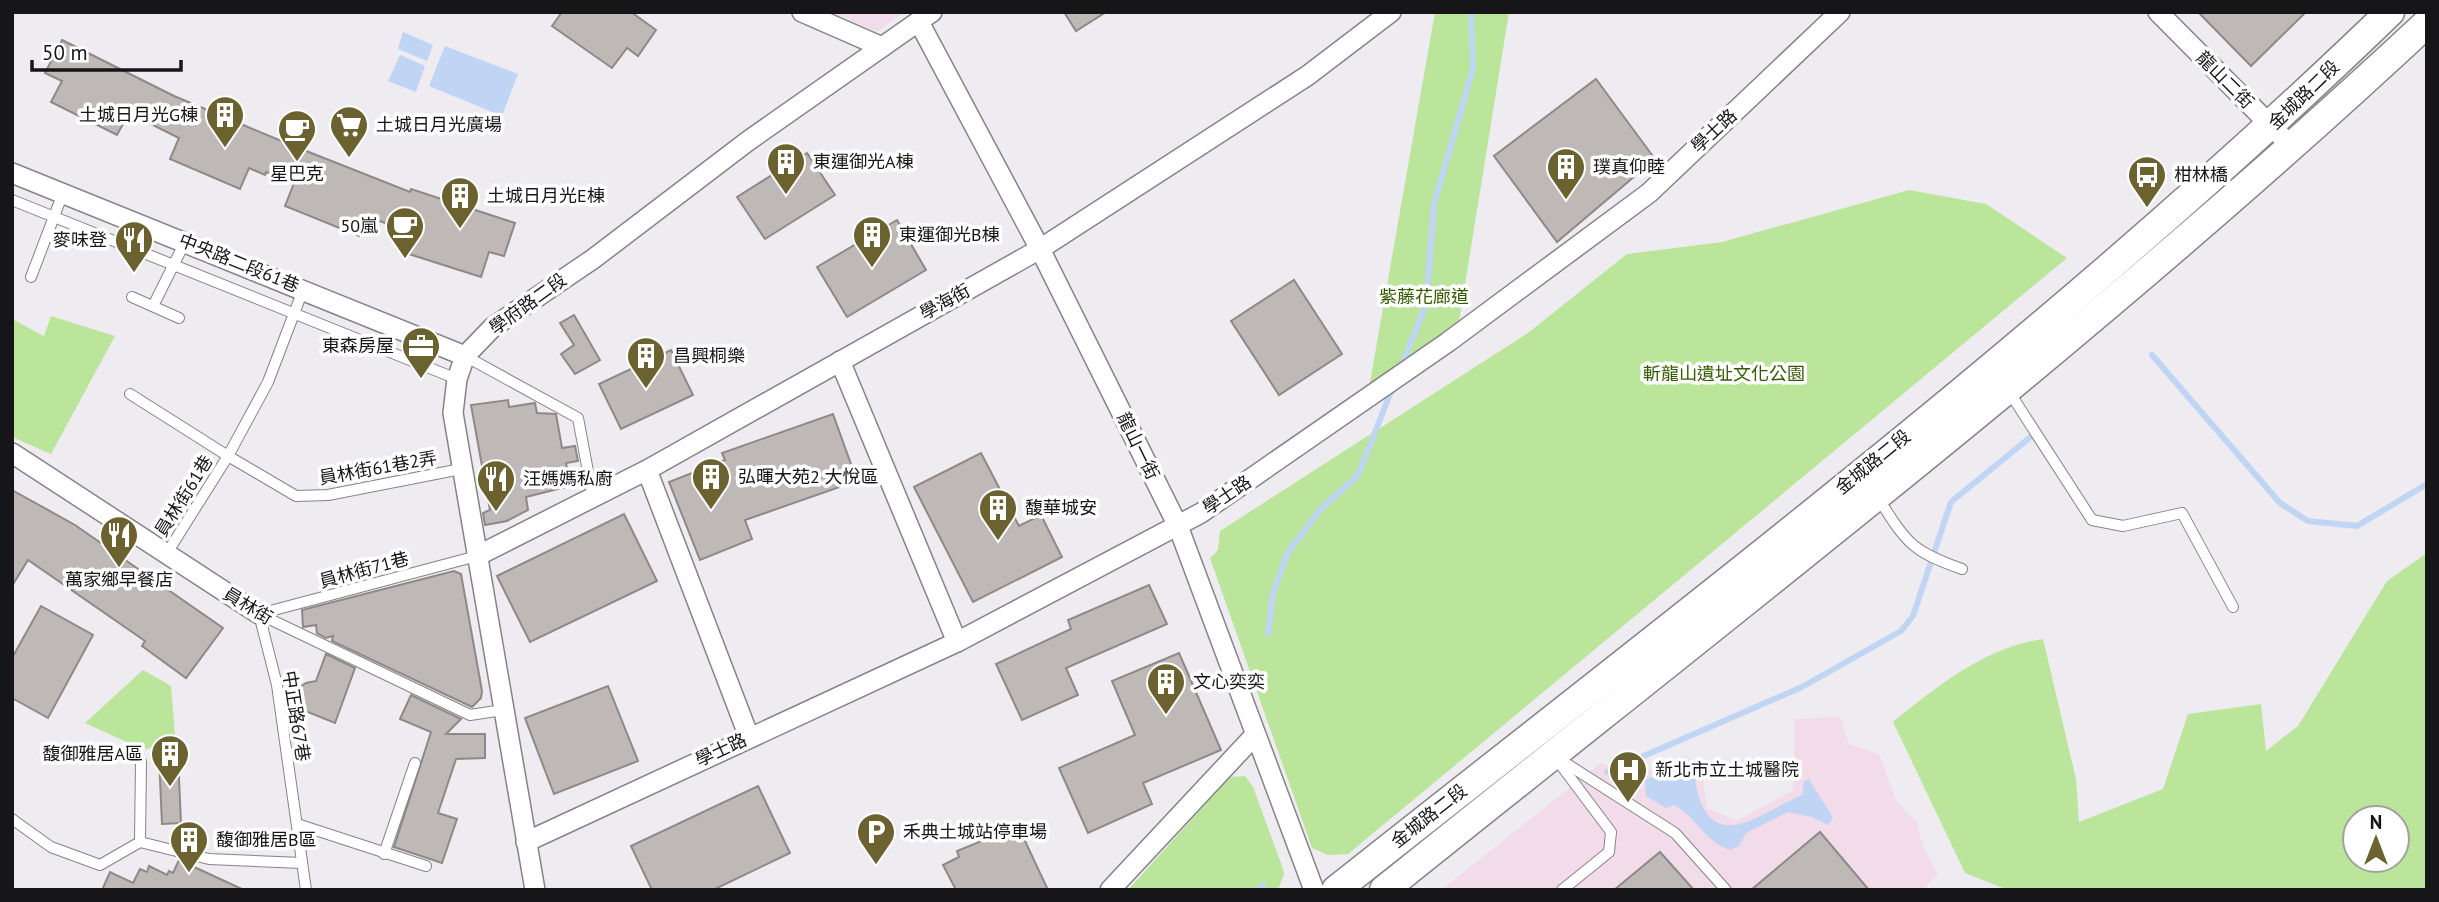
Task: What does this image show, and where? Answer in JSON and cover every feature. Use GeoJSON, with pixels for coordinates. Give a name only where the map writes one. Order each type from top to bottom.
{"type":"FeatureCollection","features":[{"type":"Feature","properties":{"kind":"main road","name":"金城路二段"},"geometry":{"type":"LineString","coordinates":[[1336,890],[1370,880],[1553,754],[1876,495],[2272,127],[2390,12]]}},
{"type":"Feature","properties":{"kind":"main road","name":"金城路二段"},"geometry":{"type":"LineString","coordinates":[[1370,880],[1999,378],[2293,148],[2427,22]]}},
{"type":"Feature","properties":{"kind":"street"},"geometry":{"type":"LineString","coordinates":[[802,12],[882,47]]}},
{"type":"Feature","properties":{"kind":"street","name":"學海街"},"geometry":{"type":"LineString","coordinates":[[477,556],[647,470],[1040,249],[1307,76],[1391,12]]}},
{"type":"Feature","properties":{"kind":"street","name":"學士路"},"geometry":{"type":"LineString","coordinates":[[526,842],[957,642],[1178,526],[1448,342],[1649,193],[1840,12]]}},
{"type":"Feature","properties":{"kind":"street","name":"龍山二街"},"geometry":{"type":"LineString","coordinates":[[2158,12],[2293,148]]}},
{"type":"Feature","properties":{"kind":"street","name":"學府路二段"},"geometry":{"type":"LineString","coordinates":[[535,890],[453,413],[457,379],[465,356],[493,327],[593,258],[748,141],[926,17]]}},
{"type":"Feature","properties":{"kind":"street","name":"龍山一街"},"geometry":{"type":"LineString","coordinates":[[926,17],[1178,526],[1314,890]]}},
{"type":"Feature","properties":{"kind":"street","name":"中央路二段61巷"},"geometry":{"type":"LineString","coordinates":[[12,173],[465,356]]}},
{"type":"Feature","properties":{"kind":"street"},"geometry":{"type":"LineString","coordinates":[[840,361],[957,642]]}},
{"type":"Feature","properties":{"kind":"street","name":"員林街"},"geometry":{"type":"LineString","coordinates":[[12,453],[258,614]]}},
{"type":"Feature","properties":{"kind":"street"},"geometry":{"type":"LineString","coordinates":[[647,470],[749,737]]}},
{"type":"Feature","properties":{"kind":"street"},"geometry":{"type":"LineString","coordinates":[[1110,890],[1255,735]]}},
{"type":"Feature","properties":{"kind":"lane"},"geometry":{"type":"LineString","coordinates":[[2419,12],[2427,22]]}},
{"type":"Feature","properties":{"kind":"lane"},"geometry":{"type":"LineString","coordinates":[[31,277],[63,193]]}},
{"type":"Feature","properties":{"kind":"lane"},"geometry":{"type":"LineString","coordinates":[[12,200],[457,379]]}},
{"type":"Feature","properties":{"kind":"lane"},"geometry":{"type":"LineString","coordinates":[[153,306],[185,242]]}},
{"type":"Feature","properties":{"kind":"lane"},"geometry":{"type":"LineString","coordinates":[[228,456],[268,382],[303,289]]}},
{"type":"Feature","properties":{"kind":"lane"},"geometry":{"type":"LineString","coordinates":[[132,297],[179,318]]}},
{"type":"Feature","properties":{"kind":"lane"},"geometry":{"type":"LineString","coordinates":[[465,356],[578,418],[593,499]]}},
{"type":"Feature","properties":{"kind":"lane"},"geometry":{"type":"LineString","coordinates":[[1999,378],[2092,520],[2123,526],[2182,513],[2233,607]]}},
{"type":"Feature","properties":{"kind":"lane","name":"員林街61巷2弄"},"geometry":{"type":"LineString","coordinates":[[130,394],[296,496],[328,495],[461,469]]}},
{"type":"Feature","properties":{"kind":"lane","name":"員林街61巷"},"geometry":{"type":"LineString","coordinates":[[167,553],[228,456]]}},
{"type":"Feature","properties":{"kind":"lane"},"geometry":{"type":"LineString","coordinates":[[1876,495],[1902,535],[1923,555],[1962,569]]}},
{"type":"Feature","properties":{"kind":"lane","name":"員林街71巷"},"geometry":{"type":"LineString","coordinates":[[258,614],[477,556]]}},
{"type":"Feature","properties":{"kind":"lane","name":"員林街"},"geometry":{"type":"LineString","coordinates":[[258,614],[470,715],[503,710]]}},
{"type":"Feature","properties":{"kind":"lane","name":"中正路67巷"},"geometry":{"type":"LineString","coordinates":[[258,614],[276,685],[306,890]]}},
{"type":"Feature","properties":{"kind":"lane"},"geometry":{"type":"LineString","coordinates":[[1553,754],[1611,832],[1609,852],[1562,890]]}},
{"type":"Feature","properties":{"kind":"lane"},"geometry":{"type":"LineString","coordinates":[[1553,754],[1675,833],[1726,890]]}},
{"type":"Feature","properties":{"kind":"lane"},"geometry":{"type":"LineString","coordinates":[[140,842],[141,762]]}},
{"type":"Feature","properties":{"kind":"lane"},"geometry":{"type":"LineString","coordinates":[[384,854],[415,763]]}},
{"type":"Feature","properties":{"kind":"lane"},"geometry":{"type":"LineString","coordinates":[[12,819],[51,847],[100,865],[140,842],[209,859],[302,863]]}},
{"type":"Feature","properties":{"kind":"lane"},"geometry":{"type":"LineString","coordinates":[[297,824],[426,866]]}},
{"type":"Feature","properties":{"kind":"shaded area"},"geometry":{"type":"Polygon","coordinates":[[[831,12],[904,12],[877,32],[831,12]]]}},
{"type":"Feature","properties":{"kind":"shaded area","name":"新北市立土城醫院"},"geometry":{"type":"Polygon","coordinates":[[[1840,717],[1849,744],[1879,754],[1896,800],[1917,823],[1923,847],[1938,874],[1923,890],[1441,890],[1601,763],[1635,776],[1686,756],[1702,770],[1707,808],[1737,821],[1793,790],[1795,719],[1840,717]]]}},
{"type":"Feature","properties":{"kind":"green space","name":"紫藤花廊道"},"geometry":{"type":"Polygon","coordinates":[[[1435,12],[1509,12],[1458,328],[1369,388],[1435,12]]]}},
{"type":"Feature","properties":{"kind":"green space","name":"斬龍山遺址文化公園"},"geometry":{"type":"Polygon","coordinates":[[[1909,190],[1986,204],[2067,258],[1348,854],[1328,855],[1312,848],[1210,558],[1218,550],[1220,531],[1528,333],[1627,254],[1722,242],[1909,190]]]}},
{"type":"Feature","properties":{"kind":"green space"},"geometry":{"type":"Polygon","coordinates":[[[51,316],[115,336],[51,454],[12,437],[12,319],[44,336],[51,316]]]}},
{"type":"Feature","properties":{"kind":"green space"},"geometry":{"type":"Polygon","coordinates":[[[2427,553],[2427,885],[2424,890],[2008,890],[1965,873],[1893,722],[1945,682],[1981,660],[2021,644],[2043,639],[2076,779],[2079,822],[2163,789],[2188,714],[2261,704],[2266,751],[2298,726],[2387,581],[2427,553]]]}},
{"type":"Feature","properties":{"kind":"green space"},"geometry":{"type":"Polygon","coordinates":[[[143,670],[171,686],[176,746],[142,749],[85,723],[143,670]]]}},
{"type":"Feature","properties":{"kind":"green space"},"geometry":{"type":"Polygon","coordinates":[[[1245,776],[1253,787],[1282,866],[1284,874],[1278,890],[1128,890],[1230,777],[1245,776]]]}},
{"type":"Feature","properties":{"kind":"water"},"geometry":{"type":"Polygon","coordinates":[[[403,32],[433,45],[427,61],[398,49],[403,32]]]}},
{"type":"Feature","properties":{"kind":"water"},"geometry":{"type":"Polygon","coordinates":[[[445,46],[518,74],[502,116],[429,86],[445,46]]]}},
{"type":"Feature","properties":{"kind":"water"},"geometry":{"type":"Polygon","coordinates":[[[400,55],[425,66],[416,92],[388,81],[400,55]]]}},
{"type":"Feature","properties":{"kind":"water"},"geometry":{"type":"Polygon","coordinates":[[[1681,764],[1694,773],[1702,805],[1711,818],[1722,824],[1735,825],[1749,821],[1802,795],[1804,781],[1809,779],[1833,818],[1828,825],[1812,817],[1788,812],[1746,833],[1739,846],[1730,850],[1713,841],[1682,810],[1674,805],[1666,808],[1646,796],[1645,780],[1681,764]]]}},
{"type":"Feature","properties":{"kind":"building"},"geometry":{"type":"Polygon","coordinates":[[[562,12],[631,12],[656,30],[638,56],[627,48],[612,68],[552,26],[562,12]]]}},
{"type":"Feature","properties":{"kind":"building"},"geometry":{"type":"Polygon","coordinates":[[[1064,12],[1106,12],[1076,31],[1064,12]]]}},
{"type":"Feature","properties":{"kind":"building"},"geometry":{"type":"Polygon","coordinates":[[[2198,12],[2306,12],[2251,66],[2198,12]]]}},
{"type":"Feature","properties":{"kind":"building"},"geometry":{"type":"Polygon","coordinates":[[[62,40],[174,96],[291,145],[410,192],[411,189],[515,223],[504,256],[489,252],[481,277],[409,254],[416,233],[367,217],[359,236],[285,206],[294,183],[266,172],[265,175],[249,168],[240,189],[170,159],[179,138],[129,113],[117,135],[51,102],[62,81],[45,73],[62,40]]]}},
{"type":"Feature","properties":{"kind":"building","name":"璞真仰睦"},"geometry":{"type":"Polygon","coordinates":[[[1596,79],[1655,159],[1557,242],[1494,156],[1596,79]]]}},
{"type":"Feature","properties":{"kind":"building","name":"東運御光A棟"},"geometry":{"type":"Polygon","coordinates":[[[807,153],[835,195],[765,239],[737,197],[807,153]]]}},
{"type":"Feature","properties":{"kind":"building","name":"東運御光B棟"},"geometry":{"type":"Polygon","coordinates":[[[897,220],[926,270],[847,317],[817,267],[897,220]]]}},
{"type":"Feature","properties":{"kind":"building"},"geometry":{"type":"Polygon","coordinates":[[[1294,280],[1342,354],[1279,395],[1231,321],[1294,280]]]}},
{"type":"Feature","properties":{"kind":"building"},"geometry":{"type":"Polygon","coordinates":[[[574,315],[600,360],[575,374],[561,354],[574,345],[560,323],[574,315]]]}},
{"type":"Feature","properties":{"kind":"building","name":"昌興桐樂"},"geometry":{"type":"Polygon","coordinates":[[[671,350],[693,395],[621,429],[599,384],[671,350]]]}},
{"type":"Feature","properties":{"kind":"building"},"geometry":{"type":"Polygon","coordinates":[[[508,400],[509,407],[535,403],[537,413],[556,414],[562,448],[575,446],[578,461],[566,463],[570,486],[526,497],[528,510],[507,521],[485,525],[483,513],[490,510],[471,405],[508,400]]]}},
{"type":"Feature","properties":{"kind":"building"},"geometry":{"type":"Polygon","coordinates":[[[833,414],[857,481],[745,520],[752,539],[700,560],[669,482],[725,460],[722,453],[833,414]]]}},
{"type":"Feature","properties":{"kind":"building","name":"馥華城安"},"geometry":{"type":"Polygon","coordinates":[[[981,453],[1019,526],[1041,515],[1062,557],[973,602],[914,487],[981,453]]]}},
{"type":"Feature","properties":{"kind":"building"},"geometry":{"type":"Polygon","coordinates":[[[12,490],[75,525],[223,628],[186,678],[142,646],[145,641],[28,560],[12,586],[12,490]]]}},
{"type":"Feature","properties":{"kind":"building"},"geometry":{"type":"Polygon","coordinates":[[[624,514],[657,581],[530,642],[497,576],[624,514]]]}},
{"type":"Feature","properties":{"kind":"building"},"geometry":{"type":"Polygon","coordinates":[[[454,571],[461,574],[482,691],[481,698],[472,707],[332,641],[333,636],[326,638],[317,633],[316,625],[303,627],[302,610],[454,571]]]}},
{"type":"Feature","properties":{"kind":"building"},"geometry":{"type":"Polygon","coordinates":[[[1149,585],[1167,624],[1066,668],[1078,695],[1022,720],[996,664],[1071,629],[1068,620],[1149,585]]]}},
{"type":"Feature","properties":{"kind":"building"},"geometry":{"type":"Polygon","coordinates":[[[41,606],[93,635],[48,718],[12,698],[12,658],[41,606]]]}},
{"type":"Feature","properties":{"kind":"building"},"geometry":{"type":"Polygon","coordinates":[[[1179,653],[1221,750],[1143,783],[1152,804],[1088,833],[1059,768],[1135,735],[1112,681],[1179,653]]]}},
{"type":"Feature","properties":{"kind":"building"},"geometry":{"type":"Polygon","coordinates":[[[326,654],[355,668],[335,723],[303,710],[288,712],[286,697],[306,683],[316,681],[326,654]]]}},
{"type":"Feature","properties":{"kind":"building"},"geometry":{"type":"Polygon","coordinates":[[[608,686],[638,761],[554,794],[525,718],[608,686]]]}},
{"type":"Feature","properties":{"kind":"building"},"geometry":{"type":"Polygon","coordinates":[[[411,695],[461,719],[446,734],[485,734],[485,758],[456,759],[438,813],[457,819],[442,863],[394,847],[431,732],[400,719],[411,695]]]}},
{"type":"Feature","properties":{"kind":"building","name":"馥御雅居A區"},"geometry":{"type":"Polygon","coordinates":[[[178,756],[181,823],[162,824],[159,757],[178,756]]]}},
{"type":"Feature","properties":{"kind":"building"},"geometry":{"type":"Polygon","coordinates":[[[758,786],[790,853],[713,890],[652,890],[631,846],[758,786]]]}},
{"type":"Feature","properties":{"kind":"building"},"geometry":{"type":"Polygon","coordinates":[[[1018,826],[1048,890],[956,890],[943,865],[959,857],[957,851],[1018,826]]]}},
{"type":"Feature","properties":{"kind":"building"},"geometry":{"type":"Polygon","coordinates":[[[1820,832],[1869,890],[1751,890],[1820,832]]]}},
{"type":"Feature","properties":{"kind":"building"},"geometry":{"type":"Polygon","coordinates":[[[1660,852],[1694,890],[1614,890],[1660,852]]]}},
{"type":"Feature","properties":{"kind":"building","name":"馥御雅居B區"},"geometry":{"type":"Polygon","coordinates":[[[179,860],[244,890],[102,890],[110,872],[133,883],[140,869],[147,872],[149,866],[167,875],[169,871],[173,873],[179,860]]]}},
{"type":"Feature","properties":{"kind":"waterway"},"geometry":{"type":"LineString","coordinates":[[1400,369],[1426,305],[1434,204],[1473,69],[1471,12]]}},
{"type":"Feature","properties":{"kind":"waterway"},"geometry":{"type":"LineString","coordinates":[[2152,355],[2280,503],[2308,521],[2357,526],[2427,484]]}},
{"type":"Feature","properties":{"kind":"waterway"},"geometry":{"type":"LineString","coordinates":[[1268,634],[1273,593],[1288,552],[1320,510],[1358,475],[1392,389]]}},
{"type":"Feature","properties":{"kind":"waterway"},"geometry":{"type":"LineString","coordinates":[[1607,772],[1802,687],[1901,631],[1913,616],[1951,502],[2033,435]]}},
{"type":"Feature","properties":{"kind":"waterway"},"geometry":{"type":"LineString","coordinates":[[1258,890],[1263,885]]}},
{"type":"Feature","properties":{"kind":"place","name":"土城日月光G棟"},"geometry":{"type":"Point","coordinates":[225,149]}},
{"type":"Feature","properties":{"kind":"place","name":"土城日月光廣場"},"geometry":{"type":"Point","coordinates":[349,159]}},
{"type":"Feature","properties":{"kind":"place","name":"星巴克"},"geometry":{"type":"Point","coordinates":[297,163]}},
{"type":"Feature","properties":{"kind":"place","name":"東運御光A棟"},"geometry":{"type":"Point","coordinates":[786,196]}},
{"type":"Feature","properties":{"kind":"place","name":"璞真仰睦"},"geometry":{"type":"Point","coordinates":[1566,201]}},
{"type":"Feature","properties":{"kind":"place","name":"柑林橋"},"geometry":{"type":"Point","coordinates":[2147,209]}},
{"type":"Feature","properties":{"kind":"place","name":"土城日月光E棟"},"geometry":{"type":"Point","coordinates":[460,230]}},
{"type":"Feature","properties":{"kind":"place","name":"50嵐"},"geometry":{"type":"Point","coordinates":[405,260]}},
{"type":"Feature","properties":{"kind":"place","name":"東運御光B棟"},"geometry":{"type":"Point","coordinates":[872,269]}},
{"type":"Feature","properties":{"kind":"place","name":"麥味登"},"geometry":{"type":"Point","coordinates":[134,274]}},
{"type":"Feature","properties":{"kind":"place","name":"東森房屋"},"geometry":{"type":"Point","coordinates":[421,380]}},
{"type":"Feature","properties":{"kind":"place","name":"昌興桐樂"},"geometry":{"type":"Point","coordinates":[646,390]}},
{"type":"Feature","properties":{"kind":"place","name":"弘暉大苑2 大悅區"},"geometry":{"type":"Point","coordinates":[711,511]}},
{"type":"Feature","properties":{"kind":"place","name":"汪媽媽私廚"},"geometry":{"type":"Point","coordinates":[496,513]}},
{"type":"Feature","properties":{"kind":"place","name":"馥華城安"},"geometry":{"type":"Point","coordinates":[998,542]}},
{"type":"Feature","properties":{"kind":"place","name":"萬家鄉早餐店"},"geometry":{"type":"Point","coordinates":[119,569]}},
{"type":"Feature","properties":{"kind":"place","name":"文心奕奕"},"geometry":{"type":"Point","coordinates":[1166,716]}},
{"type":"Feature","properties":{"kind":"place","name":"馥御雅居A區"},"geometry":{"type":"Point","coordinates":[170,788]}},
{"type":"Feature","properties":{"kind":"place","name":"新北市立土城醫院"},"geometry":{"type":"Point","coordinates":[1628,804]}},
{"type":"Feature","properties":{"kind":"place","name":"禾典土城站停車場"},"geometry":{"type":"Point","coordinates":[876,866]}},
{"type":"Feature","properties":{"kind":"place","name":"馥御雅居B區"},"geometry":{"type":"Point","coordinates":[189,874]}}]}
